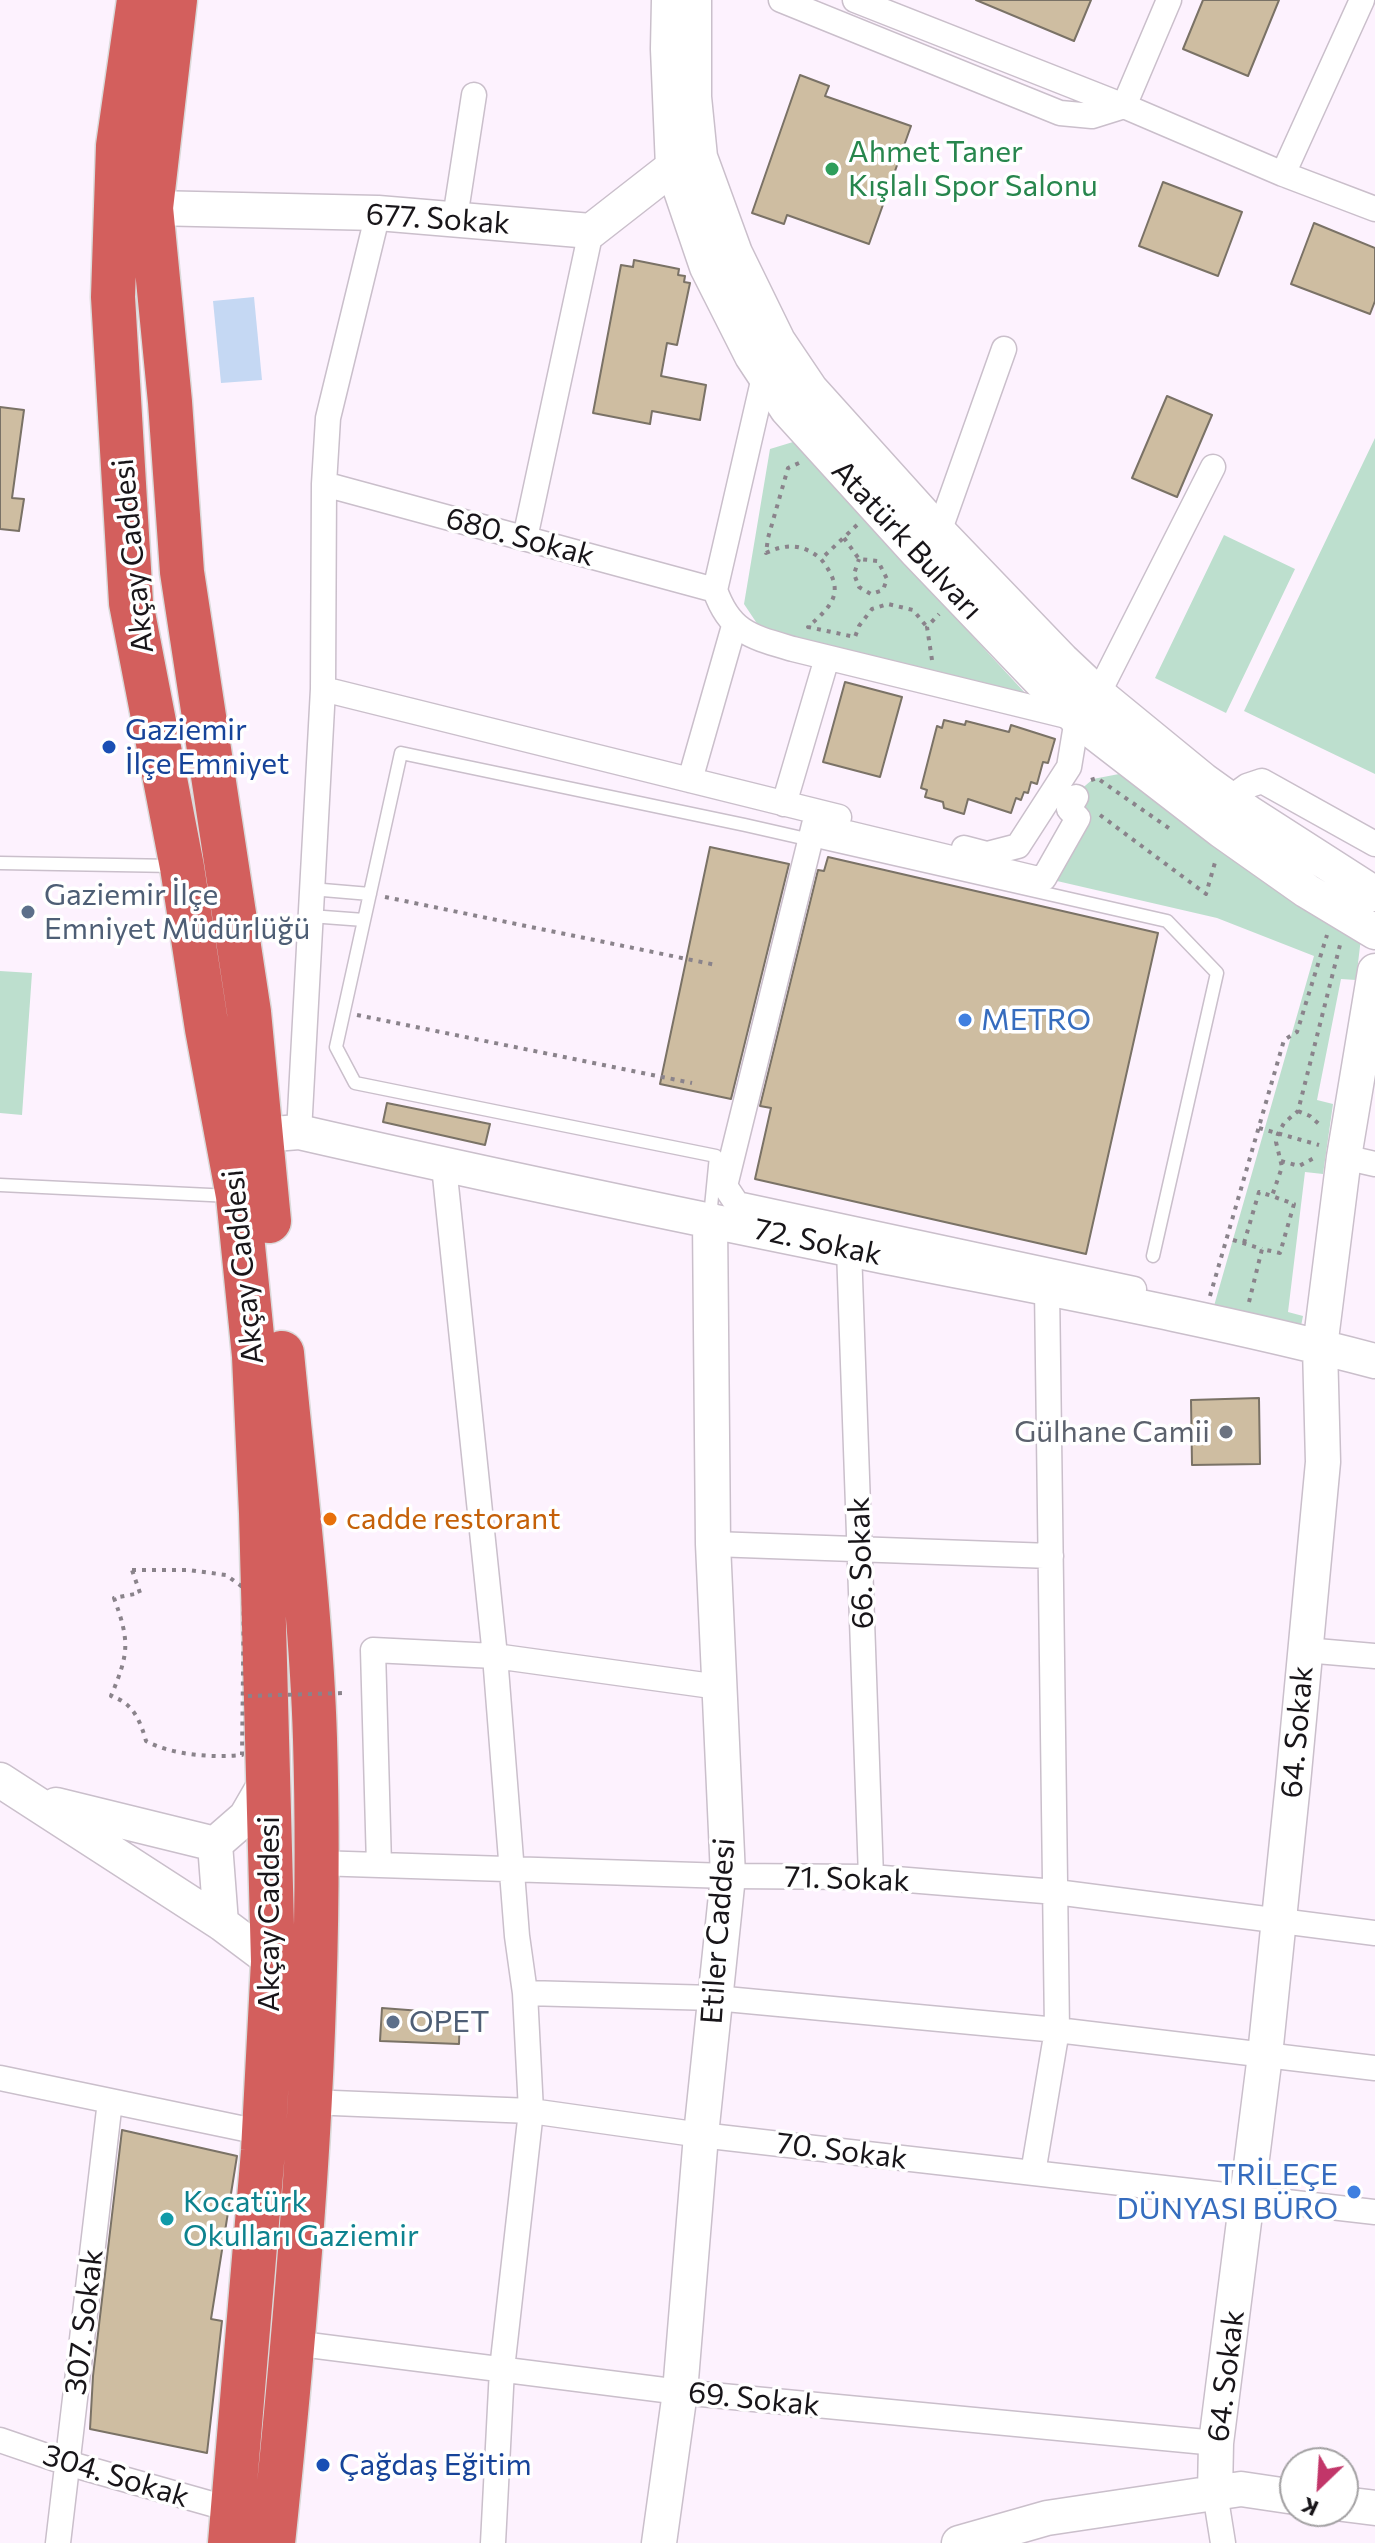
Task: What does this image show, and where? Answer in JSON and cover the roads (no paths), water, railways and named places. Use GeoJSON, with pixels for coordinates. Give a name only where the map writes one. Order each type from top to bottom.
{"type":"FeatureCollection","features":[{"type":"Feature","properties":{"kind":"highway","name":"Akçay Caddesi"},"geometry":{"type":"LineString","coordinates":[[156,7],[151,208],[170,402],[182,572],[225,866],[280,1134],[315,1737],[317,1931],[309,2102],[293,2343],[273,2543]]}},
{"type":"Feature","properties":{"kind":"highway","name":"Akçay Caddesi"},"geometry":{"type":"LineString","coordinates":[[156,7],[118,146],[114,312],[131,603],[182,867],[207,1029],[238,1196],[254,1356],[268,1779],[273,1962],[264,2133],[232,2527]]}},
{"type":"Feature","properties":{"kind":"street","name":"Atatürk Bulvarı"},"geometry":{"type":"LineString","coordinates":[[669,0],[668,49],[707,267],[764,377],[787,409],[917,552],[1222,831],[1353,919]]}},
{"type":"Feature","properties":{"kind":"street","name":"Atatürk Bulvarı"},"geometry":{"type":"LineString","coordinates":[[694,0],[694,97],[686,162],[778,341],[811,390],[939,532],[1062,660],[1088,706],[1375,894]]}},
{"type":"Feature","properties":{"kind":"street"},"geometry":{"type":"LineString","coordinates":[[781,0],[1060,113],[1092,116],[1124,106],[1169,0]]}},
{"type":"Feature","properties":{"kind":"street"},"geometry":{"type":"LineString","coordinates":[[855,0],[1375,209]]}},
{"type":"Feature","properties":{"kind":"street"},"geometry":{"type":"LineString","coordinates":[[1283,174],[1362,0]]}},
{"type":"Feature","properties":{"kind":"street"},"geometry":{"type":"LineString","coordinates":[[455,218],[474,95]]}},
{"type":"Feature","properties":{"kind":"street"},"geometry":{"type":"LineString","coordinates":[[525,538],[591,231],[686,162]]}},
{"type":"Feature","properties":{"kind":"street","name":"677. Sokak"},"geometry":{"type":"LineString","coordinates":[[151,208],[378,213],[591,231]]}},
{"type":"Feature","properties":{"kind":"street"},"geometry":{"type":"LineString","coordinates":[[280,1134],[310,916],[323,689],[324,484],[328,418],[378,213]]}},
{"type":"Feature","properties":{"kind":"street"},"geometry":{"type":"LineString","coordinates":[[939,532],[1004,349]]}},
{"type":"Feature","properties":{"kind":"street"},"geometry":{"type":"LineString","coordinates":[[764,377],[715,590],[722,609],[734,626],[753,638],[827,658],[1088,706]]}},
{"type":"Feature","properties":{"kind":"street"},"geometry":{"type":"LineString","coordinates":[[323,689],[987,854],[1018,846],[1069,767],[1088,706],[1213,467]]}},
{"type":"Feature","properties":{"kind":"street","name":"680. Sokak"},"geometry":{"type":"LineString","coordinates":[[324,484],[715,590]]}},
{"type":"Feature","properties":{"kind":"street"},"geometry":{"type":"LineString","coordinates":[[690,780],[734,626]]}},
{"type":"Feature","properties":{"kind":"street"},"geometry":{"type":"LineString","coordinates":[[784,804],[827,658]]}},
{"type":"Feature","properties":{"kind":"street"},"geometry":{"type":"LineString","coordinates":[[1229,799],[1247,786],[1262,781],[1375,844]]}},
{"type":"Feature","properties":{"kind":"street"},"geometry":{"type":"LineString","coordinates":[[1076,797],[1069,809],[1078,818],[1044,878],[814,825],[725,1186],[737,1204],[1207,1304]]}},
{"type":"Feature","properties":{"kind":"street","name":"64. Sokak"},"geometry":{"type":"LineString","coordinates":[[1215,2493],[1216,2443],[1279,1923],[1323,1462],[1320,1347],[1375,971]]}},
{"type":"Feature","properties":{"kind":"street","name":"72. Sokak"},"geometry":{"type":"LineString","coordinates":[[280,1134],[1047,1288],[1375,1361]]}},
{"type":"Feature","properties":{"kind":"street"},"geometry":{"type":"LineString","coordinates":[[444,1166],[495,1656],[517,1936],[525,1993],[531,2111],[502,2369],[493,2543]]}},
{"type":"Feature","properties":{"kind":"street","name":"Etiler Caddesi"},"geometry":{"type":"LineString","coordinates":[[659,2543],[680,2392],[701,2135],[728,1876],[713,1544],[710,1220]]}},
{"type":"Feature","properties":{"kind":"street","name":"66. Sokak"},"geometry":{"type":"LineString","coordinates":[[849,1249],[871,1877]]}},
{"type":"Feature","properties":{"kind":"street"},"geometry":{"type":"LineString","coordinates":[[1033,2173],[1057,2030],[1047,1288]]}},
{"type":"Feature","properties":{"kind":"street"},"geometry":{"type":"LineString","coordinates":[[713,1544],[1051,1556]]}},
{"type":"Feature","properties":{"kind":"street"},"geometry":{"type":"LineString","coordinates":[[379,1865],[373,1650],[495,1656],[719,1687]]}},
{"type":"Feature","properties":{"kind":"street"},"geometry":{"type":"LineString","coordinates":[[1305,1650],[1375,1656]]}},
{"type":"Feature","properties":{"kind":"street"},"geometry":{"type":"LineString","coordinates":[[215,1844],[246,1817],[268,1779]]}},
{"type":"Feature","properties":{"kind":"street"},"geometry":{"type":"LineString","coordinates":[[0,1780],[16,1796],[221,1923],[273,1962]]}},
{"type":"Feature","properties":{"kind":"street"},"geometry":{"type":"LineString","coordinates":[[16,1796],[215,1844]]}},
{"type":"Feature","properties":{"kind":"street"},"geometry":{"type":"LineString","coordinates":[[215,1844],[221,1923]]}},
{"type":"Feature","properties":{"kind":"street","name":"71. Sokak"},"geometry":{"type":"LineString","coordinates":[[316,1863],[728,1876],[871,1877],[1056,1892],[1375,1933]]}},
{"type":"Feature","properties":{"kind":"street"},"geometry":{"type":"LineString","coordinates":[[525,1993],[715,1998],[1057,2030],[1375,2068]]}},
{"type":"Feature","properties":{"kind":"street"},"geometry":{"type":"LineString","coordinates":[[0,2078],[264,2133]]}},
{"type":"Feature","properties":{"kind":"street","name":"307. Sokak"},"geometry":{"type":"LineString","coordinates":[[58,2543],[110,2101]]}},
{"type":"Feature","properties":{"kind":"street","name":"70. Sokak"},"geometry":{"type":"LineString","coordinates":[[309,2102],[531,2111],[701,2135],[1375,2212]]}},
{"type":"Feature","properties":{"kind":"street","name":"69. Sokak"},"geometry":{"type":"LineString","coordinates":[[293,2343],[680,2392],[1216,2443]]}},
{"type":"Feature","properties":{"kind":"street","name":"304. Sokak"},"geometry":{"type":"LineString","coordinates":[[0,2440],[232,2527]]}},
{"type":"Feature","properties":{"kind":"street"},"geometry":{"type":"LineString","coordinates":[[959,2543],[1047,2518],[1241,2489],[1279,2495]]}},
{"type":"Feature","properties":{"kind":"street"},"geometry":{"type":"LineString","coordinates":[[1215,2493],[1223,2543]]}},
{"type":"Feature","properties":{"kind":"lane"},"geometry":{"type":"LineString","coordinates":[[710,1220],[716,1156],[355,1083],[336,1047],[401,753],[811,840],[1167,921],[1217,973],[1153,1256]]}},
{"type":"Feature","properties":{"kind":"lane"},"geometry":{"type":"LineString","coordinates":[[0,863],[182,867]]}},
{"type":"Feature","properties":{"kind":"lane"},"geometry":{"type":"LineString","coordinates":[[311,889],[370,894]]}},
{"type":"Feature","properties":{"kind":"lane"},"geometry":{"type":"LineString","coordinates":[[310,916],[364,920]]}},
{"type":"Feature","properties":{"kind":"lane"},"geometry":{"type":"LineString","coordinates":[[0,1185],[238,1196]]}},
{"type":"Feature","properties":{"kind":"water"},"geometry":{"type":"Polygon","coordinates":[[[254,297],[262,380],[221,383],[213,301],[254,297]]]}},
{"type":"Feature","properties":{"kind":"place","name":"Ahmet Taner Kışlalı Spor Salonu"},"geometry":{"type":"Point","coordinates":[832,169]}},
{"type":"Feature","properties":{"kind":"place","name":"Gaziemir İlçe Emniyet"},"geometry":{"type":"Point","coordinates":[109,747]}},
{"type":"Feature","properties":{"kind":"place","name":"Gaziemir İlçe Emniyet Müdürlüğü"},"geometry":{"type":"Point","coordinates":[28,912]}},
{"type":"Feature","properties":{"kind":"place","name":"METRO"},"geometry":{"type":"Point","coordinates":[965,1020]}},
{"type":"Feature","properties":{"kind":"place","name":"Gülhane Camii"},"geometry":{"type":"Point","coordinates":[1226,1432]}},
{"type":"Feature","properties":{"kind":"place","name":"cadde restorant"},"geometry":{"type":"Point","coordinates":[330,1519]}},
{"type":"Feature","properties":{"kind":"place","name":"OPET"},"geometry":{"type":"Point","coordinates":[393,2022]}},
{"type":"Feature","properties":{"kind":"place","name":"TRİLEÇE DÜNYASI BÜRO"},"geometry":{"type":"Point","coordinates":[1354,2192]}},
{"type":"Feature","properties":{"kind":"place","name":"Kocatürk Okulları Gaziemir"},"geometry":{"type":"Point","coordinates":[167,2219]}},
{"type":"Feature","properties":{"kind":"place","name":"Çağdaş Eğitim"},"geometry":{"type":"Point","coordinates":[323,2465]}}]}
